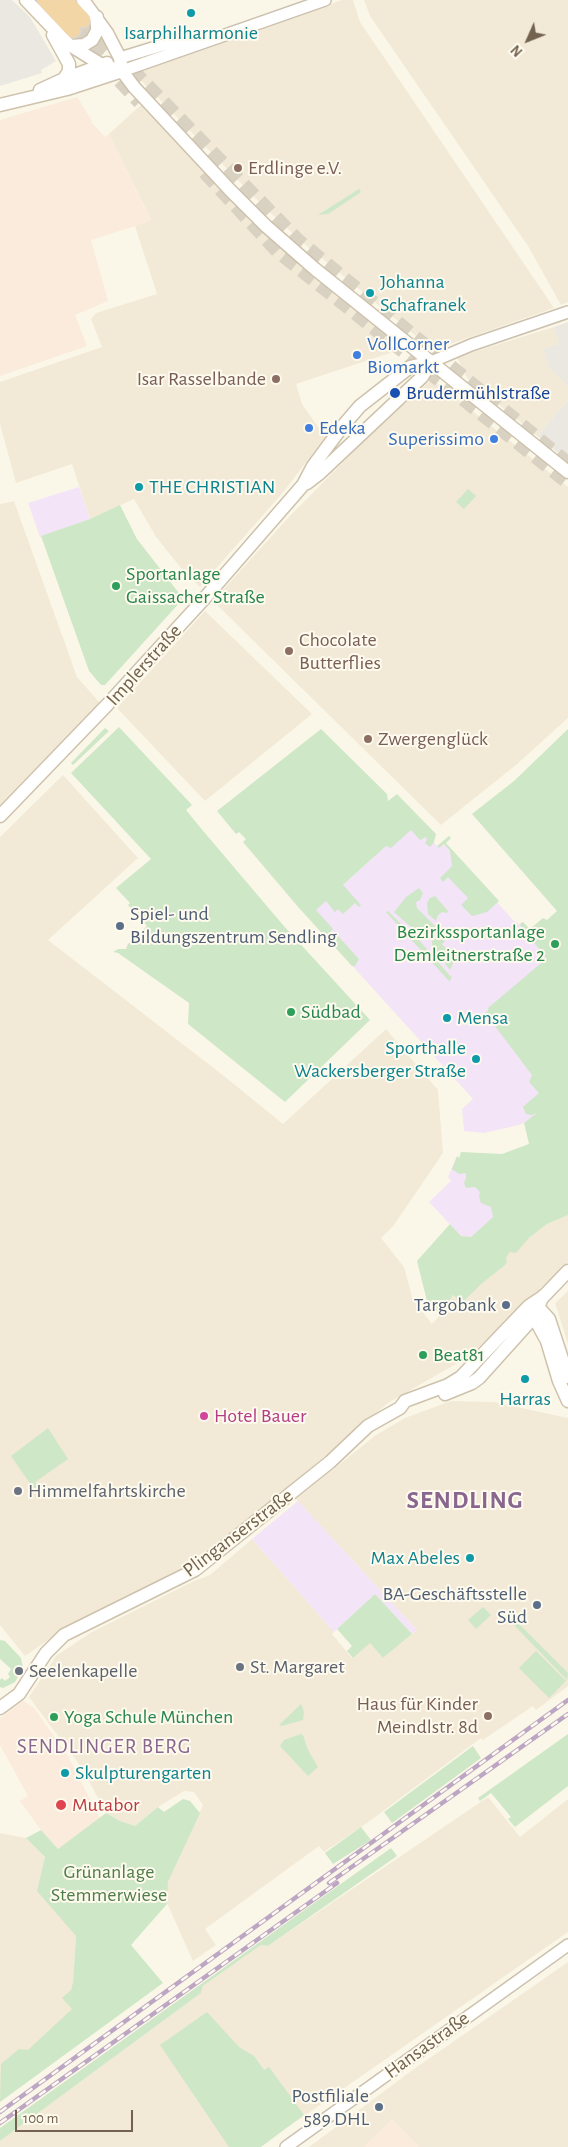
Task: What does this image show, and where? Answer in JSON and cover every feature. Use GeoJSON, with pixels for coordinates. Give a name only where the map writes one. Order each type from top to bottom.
{"type":"FeatureCollection","features":[{"type":"Feature","properties":{"kind":"highway"},"geometry":{"type":"LineString","coordinates":[[45,0],[84,22]]}},
{"type":"Feature","properties":{"kind":"highway"},"geometry":{"type":"LineString","coordinates":[[64,0],[84,22]]}},
{"type":"Feature","properties":{"kind":"main road"},"geometry":{"type":"LineString","coordinates":[[26,0],[71,46],[102,65],[122,72],[174,131],[266,226],[315,269],[568,472]]}},
{"type":"Feature","properties":{"kind":"main road"},"geometry":{"type":"LineString","coordinates":[[83,0],[84,22],[120,58],[122,72]]}},
{"type":"Feature","properties":{"kind":"main road"},"geometry":{"type":"LineString","coordinates":[[43,18],[68,62],[69,71],[64,78]]}},
{"type":"Feature","properties":{"kind":"main road"},"geometry":{"type":"LineString","coordinates":[[71,46],[84,45],[92,40],[97,31],[84,22]]}},
{"type":"Feature","properties":{"kind":"main road"},"geometry":{"type":"LineString","coordinates":[[30,97],[64,78],[120,58]]}},
{"type":"Feature","properties":{"kind":"main road"},"geometry":{"type":"LineString","coordinates":[[0,105],[67,89],[122,72]]}},
{"type":"Feature","properties":{"kind":"main road","name":"Implerstraße"},"geometry":{"type":"LineString","coordinates":[[303,486],[314,466],[342,427],[360,406],[410,367],[431,362]]}},
{"type":"Feature","properties":{"kind":"main road","name":"Implerstraße"},"geometry":{"type":"LineString","coordinates":[[0,816],[108,705],[303,486],[320,473],[422,377],[431,362]]}},
{"type":"Feature","properties":{"kind":"main road","name":"Plinganserstraße"},"geometry":{"type":"LineString","coordinates":[[1,1705],[18,1694],[46,1653],[64,1635],[200,1566],[330,1462],[368,1426],[400,1408],[408,1408],[475,1382],[544,1296],[568,1271]]}},
{"type":"Feature","properties":{"kind":"main road"},"geometry":{"type":"LineString","coordinates":[[533,1310],[551,1324],[568,1376]]}},
{"type":"Feature","properties":{"kind":"main road"},"geometry":{"type":"LineString","coordinates":[[533,1310],[547,1341],[559,1381],[568,1401]]}},
{"type":"Feature","properties":{"kind":"street"},"geometry":{"type":"LineString","coordinates":[[122,72],[325,0]]}},
{"type":"Feature","properties":{"kind":"street"},"geometry":{"type":"LineString","coordinates":[[120,58],[177,41],[225,34]]}},
{"type":"Feature","properties":{"kind":"street"},"geometry":{"type":"LineString","coordinates":[[431,362],[471,345],[568,312]]}},
{"type":"Feature","properties":{"kind":"street","name":"Hansastraße"},"geometry":{"type":"LineString","coordinates":[[286,2147],[568,1945]]}},
{"type":"Feature","properties":{"kind":"shaded area"},"geometry":{"type":"Polygon","coordinates":[[[0,0],[12,0],[30,17],[56,61],[41,70],[42,73],[0,86],[0,0]]]}},
{"type":"Feature","properties":{"kind":"shaded area"},"geometry":{"type":"Polygon","coordinates":[[[342,0],[353,0],[360,22],[554,308],[433,350],[302,242],[263,206],[134,73],[342,0]]]}},
{"type":"Feature","properties":{"kind":"shaded area"},"geometry":{"type":"Polygon","coordinates":[[[364,0],[568,0],[568,302],[561,305],[528,246],[370,16],[364,0]]]}},
{"type":"Feature","properties":{"kind":"shaded area"},"geometry":{"type":"Polygon","coordinates":[[[77,97],[91,122],[105,137],[109,134],[151,221],[91,240],[108,301],[75,315],[87,346],[0,376],[0,120],[77,97]]]}},
{"type":"Feature","properties":{"kind":"shaded area"},"geometry":{"type":"Polygon","coordinates":[[[144,102],[281,249],[399,343],[390,353],[296,384],[302,404],[325,437],[285,490],[200,587],[185,573],[156,537],[134,499],[90,519],[72,464],[16,483],[0,424],[0,382],[102,347],[91,319],[96,313],[157,294],[135,226],[151,220],[109,134],[144,102]]]}},
{"type":"Feature","properties":{"kind":"shaded area"},"geometry":{"type":"Polygon","coordinates":[[[568,322],[568,387],[549,367],[543,349],[559,344],[554,327],[568,322]]]}},
{"type":"Feature","properties":{"kind":"shaded area"},"geometry":{"type":"Polygon","coordinates":[[[554,327],[559,344],[544,349],[552,370],[568,387],[568,400],[537,436],[467,378],[457,357],[554,327]]]}},
{"type":"Feature","properties":{"kind":"shaded area"},"geometry":{"type":"Polygon","coordinates":[[[432,379],[568,487],[568,718],[516,765],[441,825],[213,601],[288,518],[363,442],[432,379]]]}},
{"type":"Feature","properties":{"kind":"shaded area"},"geometry":{"type":"Polygon","coordinates":[[[568,400],[568,461],[537,436],[568,400]]]}},
{"type":"Feature","properties":{"kind":"shaded area"},"geometry":{"type":"Polygon","coordinates":[[[79,487],[90,519],[40,537],[28,503],[79,487]]]}},
{"type":"Feature","properties":{"kind":"shaded area"},"geometry":{"type":"Polygon","coordinates":[[[14,501],[77,677],[100,703],[0,808],[0,504],[14,501]]]}},
{"type":"Feature","properties":{"kind":"shaded area"},"geometry":{"type":"Polygon","coordinates":[[[205,611],[312,714],[205,801],[117,708],[205,611]]]}},
{"type":"Feature","properties":{"kind":"shaded area"},"geometry":{"type":"Polygon","coordinates":[[[63,775],[138,858],[48,940],[283,1124],[386,1029],[438,1090],[443,1153],[394,1225],[381,1238],[404,1267],[413,1300],[432,1324],[453,1295],[462,1303],[510,1252],[516,1252],[529,1238],[547,1224],[568,1215],[568,1262],[468,1357],[388,1403],[206,1556],[64,1629],[25,1656],[0,1625],[0,837],[63,775]]]}},
{"type":"Feature","properties":{"kind":"shaded area"},"geometry":{"type":"Polygon","coordinates":[[[409,816],[438,847],[443,843],[514,921],[520,924],[523,922],[554,958],[554,1099],[529,1120],[519,1125],[484,1133],[464,1131],[462,1109],[473,1099],[308,917],[373,858],[409,816]]]}},
{"type":"Feature","properties":{"kind":"shaded area"},"geometry":{"type":"Polygon","coordinates":[[[457,1156],[500,1211],[471,1237],[461,1236],[429,1202],[451,1181],[448,1177],[457,1156]]]}},
{"type":"Feature","properties":{"kind":"shaded area"},"geometry":{"type":"Polygon","coordinates":[[[568,1291],[568,1344],[555,1303],[568,1291]]]}},
{"type":"Feature","properties":{"kind":"shaded area"},"geometry":{"type":"Polygon","coordinates":[[[451,1401],[494,1402],[568,1418],[568,1686],[536,1710],[533,1706],[483,1740],[481,1738],[367,1823],[324,1852],[319,1846],[205,1929],[216,1945],[193,1961],[166,1901],[168,1882],[203,1805],[194,1792],[184,1791],[158,1807],[135,1826],[120,1821],[106,1813],[82,1768],[29,1697],[56,1656],[90,1633],[194,1581],[210,1575],[252,1539],[334,1632],[332,1634],[352,1658],[370,1643],[383,1658],[417,1630],[296,1499],[376,1435],[405,1418],[451,1401]]]}},
{"type":"Feature","properties":{"kind":"shaded area"},"geometry":{"type":"Polygon","coordinates":[[[298,1501],[417,1630],[412,1634],[375,1594],[334,1632],[252,1539],[298,1501]]]}},
{"type":"Feature","properties":{"kind":"shaded area"},"geometry":{"type":"Polygon","coordinates":[[[23,1701],[34,1708],[68,1756],[100,1819],[58,1849],[41,1830],[20,1801],[28,1796],[0,1745],[0,1718],[23,1701]]]}},
{"type":"Feature","properties":{"kind":"shaded area"},"geometry":{"type":"Polygon","coordinates":[[[488,1797],[520,1837],[568,1799],[568,1932],[297,2121],[207,2012],[232,2147],[0,2147],[0,2141],[201,1993],[203,1986],[261,1945],[268,1946],[488,1797]]]}},
{"type":"Feature","properties":{"kind":"shaded area"},"geometry":{"type":"Polygon","coordinates":[[[0,1833],[26,1838],[45,1857],[38,1891],[76,1935],[71,1990],[72,2009],[59,2022],[0,2102],[0,1833]]]}},
{"type":"Feature","properties":{"kind":"shaded area"},"geometry":{"type":"Polygon","coordinates":[[[568,1962],[568,2147],[419,2147],[392,2119],[365,2147],[309,2147],[414,2069],[568,1962]]]}},
{"type":"Feature","properties":{"kind":"shaded area"},"geometry":{"type":"Polygon","coordinates":[[[392,2119],[419,2147],[365,2147],[366,2144],[392,2119]]]}},
{"type":"Feature","properties":{"kind":"green space"},"geometry":{"type":"Polygon","coordinates":[[[359,189],[361,192],[328,214],[318,215],[359,189]]]}},
{"type":"Feature","properties":{"kind":"green space"},"geometry":{"type":"Polygon","coordinates":[[[468,489],[476,496],[464,509],[456,502],[468,489]]]}},
{"type":"Feature","properties":{"kind":"green space","name":"Sportanlage Gaissacher Straße"},"geometry":{"type":"Polygon","coordinates":[[[120,505],[137,539],[182,597],[182,600],[105,685],[101,685],[89,671],[41,536],[90,519],[120,505]]]}},
{"type":"Feature","properties":{"kind":"green space"},"geometry":{"type":"Polygon","coordinates":[[[119,727],[192,805],[186,810],[199,826],[283,925],[370,1020],[285,1102],[188,1024],[189,1003],[118,953],[113,952],[118,949],[126,949],[128,944],[147,926],[116,888],[151,859],[71,773],[119,727]]]}},
{"type":"Feature","properties":{"kind":"green space"},"geometry":{"type":"Polygon","coordinates":[[[105,728],[109,731],[73,765],[71,763],[105,728]]]}},
{"type":"Feature","properties":{"kind":"green space"},"geometry":{"type":"Polygon","coordinates":[[[321,729],[387,794],[388,801],[397,794],[436,834],[434,842],[430,847],[425,843],[426,837],[420,840],[411,830],[391,848],[386,846],[343,885],[361,905],[359,907],[355,903],[343,914],[338,909],[335,912],[326,901],[316,910],[333,929],[327,935],[331,940],[337,935],[359,959],[355,966],[352,966],[299,908],[243,842],[246,839],[239,832],[236,834],[217,811],[321,729]]]}},
{"type":"Feature","properties":{"kind":"green space"},"geometry":{"type":"Polygon","coordinates":[[[568,729],[568,1215],[547,1224],[529,1238],[516,1253],[510,1252],[506,1257],[507,1262],[505,1265],[481,1284],[462,1303],[453,1295],[440,1315],[427,1301],[417,1261],[450,1224],[461,1236],[471,1237],[493,1217],[491,1207],[481,1203],[480,1192],[475,1187],[466,1188],[464,1183],[466,1173],[459,1174],[452,1169],[457,1156],[459,1158],[461,1152],[502,1154],[529,1144],[524,1123],[538,1112],[532,1115],[526,1114],[523,1107],[539,1093],[529,1082],[532,1075],[485,1013],[488,1011],[488,1008],[546,959],[520,924],[523,922],[530,929],[543,918],[547,920],[557,911],[472,814],[514,781],[568,729]]]}},
{"type":"Feature","properties":{"kind":"green space"},"geometry":{"type":"Polygon","coordinates":[[[449,836],[451,838],[446,843],[499,901],[487,912],[472,916],[461,905],[468,898],[448,877],[443,882],[440,878],[452,866],[450,851],[444,844],[439,848],[437,846],[449,836]]]}},
{"type":"Feature","properties":{"kind":"green space"},"geometry":{"type":"Polygon","coordinates":[[[419,888],[423,893],[420,900],[416,902],[417,908],[435,926],[435,930],[430,934],[418,933],[394,912],[406,897],[419,888]]]}},
{"type":"Feature","properties":{"kind":"green space"},"geometry":{"type":"Polygon","coordinates":[[[435,896],[448,911],[438,915],[436,921],[428,914],[427,903],[430,898],[435,896]]]}},
{"type":"Feature","properties":{"kind":"green space"},"geometry":{"type":"Polygon","coordinates":[[[388,911],[418,939],[452,978],[449,981],[386,912],[388,911]]]}},
{"type":"Feature","properties":{"kind":"green space"},"geometry":{"type":"Polygon","coordinates":[[[439,936],[445,941],[442,944],[448,951],[445,952],[446,957],[450,959],[452,956],[455,959],[450,970],[432,947],[432,941],[439,936]]]}},
{"type":"Feature","properties":{"kind":"green space"},"geometry":{"type":"Polygon","coordinates":[[[48,1428],[68,1459],[35,1482],[40,1489],[36,1492],[11,1456],[48,1428]]]}},
{"type":"Feature","properties":{"kind":"green space"},"geometry":{"type":"Polygon","coordinates":[[[375,1594],[412,1634],[383,1658],[370,1643],[353,1658],[347,1651],[352,1646],[337,1629],[375,1594]]]}},
{"type":"Feature","properties":{"kind":"green space"},"geometry":{"type":"Polygon","coordinates":[[[483,1607],[491,1615],[476,1629],[468,1620],[483,1607]]]}},
{"type":"Feature","properties":{"kind":"green space"},"geometry":{"type":"Polygon","coordinates":[[[516,1621],[568,1673],[567,1680],[513,1624],[516,1621]]]}},
{"type":"Feature","properties":{"kind":"green space"},"geometry":{"type":"Polygon","coordinates":[[[0,1640],[5,1641],[21,1658],[23,1668],[15,1682],[3,1688],[0,1687],[0,1680],[2,1678],[5,1681],[10,1677],[8,1674],[11,1669],[0,1659],[0,1640]]]}},
{"type":"Feature","properties":{"kind":"green space"},"geometry":{"type":"Polygon","coordinates":[[[536,1651],[566,1681],[549,1698],[519,1668],[536,1651]]]}},
{"type":"Feature","properties":{"kind":"green space"},"geometry":{"type":"Polygon","coordinates":[[[301,1704],[304,1712],[303,1720],[282,1726],[279,1725],[301,1704]]]}},
{"type":"Feature","properties":{"kind":"green space"},"geometry":{"type":"Polygon","coordinates":[[[301,1734],[318,1767],[308,1776],[280,1746],[284,1740],[301,1734]]]}},
{"type":"Feature","properties":{"kind":"green space"},"geometry":{"type":"Polygon","coordinates":[[[568,1734],[568,1786],[515,1827],[508,1819],[511,1817],[491,1793],[480,1801],[478,1798],[568,1734]]]}},
{"type":"Feature","properties":{"kind":"green space"},"geometry":{"type":"Polygon","coordinates":[[[473,1746],[481,1758],[392,1823],[384,1812],[473,1746]]]}},
{"type":"Feature","properties":{"kind":"green space","name":"Grünanlage Stemmerwiese"},"geometry":{"type":"Polygon","coordinates":[[[183,1799],[190,1801],[200,1813],[168,1882],[167,1904],[131,1945],[163,1983],[0,2102],[1,2064],[19,2049],[28,2050],[72,2009],[62,1998],[71,1990],[73,1982],[76,1936],[37,1891],[45,1857],[26,1838],[41,1830],[58,1849],[106,1813],[120,1821],[135,1826],[158,1807],[164,1812],[183,1799]]]}},
{"type":"Feature","properties":{"kind":"green space"},"geometry":{"type":"Polygon","coordinates":[[[361,1827],[371,1840],[333,1864],[325,1853],[361,1827]]]}},
{"type":"Feature","properties":{"kind":"green space"},"geometry":{"type":"Polygon","coordinates":[[[391,1848],[397,1856],[268,1946],[261,1945],[203,1986],[201,1993],[0,2141],[0,2128],[391,1848]]]}},
{"type":"Feature","properties":{"kind":"green space"},"geometry":{"type":"Polygon","coordinates":[[[207,2012],[239,2047],[254,2056],[264,2070],[269,2067],[304,2115],[261,2147],[229,2147],[160,2045],[207,2012]]]}},
{"type":"Feature","properties":{"kind":"tunnel"},"geometry":{"type":"LineString","coordinates":[[83,20],[297,240],[568,464]]}},
{"type":"Feature","properties":{"kind":"tunnel"},"geometry":{"type":"LineString","coordinates":[[73,30],[140,102]]}},
{"type":"Feature","properties":{"kind":"tunnel"},"geometry":{"type":"LineString","coordinates":[[205,172],[278,251],[568,482]]}},
{"type":"Feature","properties":{"kind":"railway"},"geometry":{"type":"LineString","coordinates":[[0,2112],[568,1700]]}},
{"type":"Feature","properties":{"kind":"railway"},"geometry":{"type":"LineString","coordinates":[[329,1883],[568,1714]]}},
{"type":"Feature","properties":{"kind":"railway"},"geometry":{"type":"LineString","coordinates":[[0,2123],[337,1883]]}},
{"type":"Feature","properties":{"kind":"place","name":"Isarphilharmonie"},"geometry":{"type":"Point","coordinates":[191,13]}},
{"type":"Feature","properties":{"kind":"place","name":"Erdlinge e.V."},"geometry":{"type":"Point","coordinates":[238,168]}},
{"type":"Feature","properties":{"kind":"place","name":"Johanna Schafranek"},"geometry":{"type":"Point","coordinates":[370,293]}},
{"type":"Feature","properties":{"kind":"place","name":"VollCorner Biomarkt"},"geometry":{"type":"Point","coordinates":[357,355]}},
{"type":"Feature","properties":{"kind":"place","name":"Isar Rasselbande"},"geometry":{"type":"Point","coordinates":[276,379]}},
{"type":"Feature","properties":{"kind":"place","name":"Brudermühlstraße"},"geometry":{"type":"Point","coordinates":[395,393]}},
{"type":"Feature","properties":{"kind":"place","name":"Edeka"},"geometry":{"type":"Point","coordinates":[309,428]}},
{"type":"Feature","properties":{"kind":"place","name":"Superissimo"},"geometry":{"type":"Point","coordinates":[494,439]}},
{"type":"Feature","properties":{"kind":"place","name":"THE CHRISTIAN"},"geometry":{"type":"Point","coordinates":[139,487]}},
{"type":"Feature","properties":{"kind":"place","name":"Sportanlage Gaissacher Straße"},"geometry":{"type":"Point","coordinates":[116,586]}},
{"type":"Feature","properties":{"kind":"place","name":"Chocolate Butterflies"},"geometry":{"type":"Point","coordinates":[289,651]}},
{"type":"Feature","properties":{"kind":"place","name":"Zwergenglück"},"geometry":{"type":"Point","coordinates":[368,739]}},
{"type":"Feature","properties":{"kind":"place","name":"Spiel- und Bildungszentrum Sendling"},"geometry":{"type":"Point","coordinates":[120,926]}},
{"type":"Feature","properties":{"kind":"place","name":"Bezirkssportanlage Demleitnerstraße 2"},"geometry":{"type":"Point","coordinates":[555,944]}},
{"type":"Feature","properties":{"kind":"place","name":"Südbad"},"geometry":{"type":"Point","coordinates":[291,1012]}},
{"type":"Feature","properties":{"kind":"place","name":"Mensa"},"geometry":{"type":"Point","coordinates":[447,1018]}},
{"type":"Feature","properties":{"kind":"place","name":"Sporthalle Wackersberger Straße"},"geometry":{"type":"Point","coordinates":[476,1059]}},
{"type":"Feature","properties":{"kind":"place","name":"Targobank"},"geometry":{"type":"Point","coordinates":[506,1305]}},
{"type":"Feature","properties":{"kind":"place","name":"Beat81"},"geometry":{"type":"Point","coordinates":[423,1355]}},
{"type":"Feature","properties":{"kind":"place","name":"Harras"},"geometry":{"type":"Point","coordinates":[525,1379]}},
{"type":"Feature","properties":{"kind":"place","name":"Hotel Bauer"},"geometry":{"type":"Point","coordinates":[204,1416]}},
{"type":"Feature","properties":{"kind":"place","name":"Himmelfahrtskirche"},"geometry":{"type":"Point","coordinates":[18,1491]}},
{"type":"Feature","properties":{"kind":"place","name":"Max Abeles"},"geometry":{"type":"Point","coordinates":[470,1558]}},
{"type":"Feature","properties":{"kind":"place","name":"BA-Geschäftsstelle Süd"},"geometry":{"type":"Point","coordinates":[537,1605]}},
{"type":"Feature","properties":{"kind":"place","name":"St. Margaret"},"geometry":{"type":"Point","coordinates":[240,1667]}},
{"type":"Feature","properties":{"kind":"place","name":"Seelenkapelle"},"geometry":{"type":"Point","coordinates":[19,1671]}},
{"type":"Feature","properties":{"kind":"place","name":"Haus für Kinder Meindlstr. 8d"},"geometry":{"type":"Point","coordinates":[488,1716]}},
{"type":"Feature","properties":{"kind":"place","name":"Yoga Schule München"},"geometry":{"type":"Point","coordinates":[54,1717]}},
{"type":"Feature","properties":{"kind":"place","name":"Skulpturengarten"},"geometry":{"type":"Point","coordinates":[65,1773]}},
{"type":"Feature","properties":{"kind":"place","name":"Mutabor"},"geometry":{"type":"Point","coordinates":[61,1805]}},
{"type":"Feature","properties":{"kind":"place","name":"Postfiliale 589 DHL"},"geometry":{"type":"Point","coordinates":[379,2107]}},
{"type":"Feature","properties":{"kind":"district","name":"SENDLING"},"geometry":{"type":"Point","coordinates":[465,1500]}},
{"type":"Feature","properties":{"kind":"district","name":"SENDLINGER BERG"},"geometry":{"type":"Point","coordinates":[104,1747]}}]}
